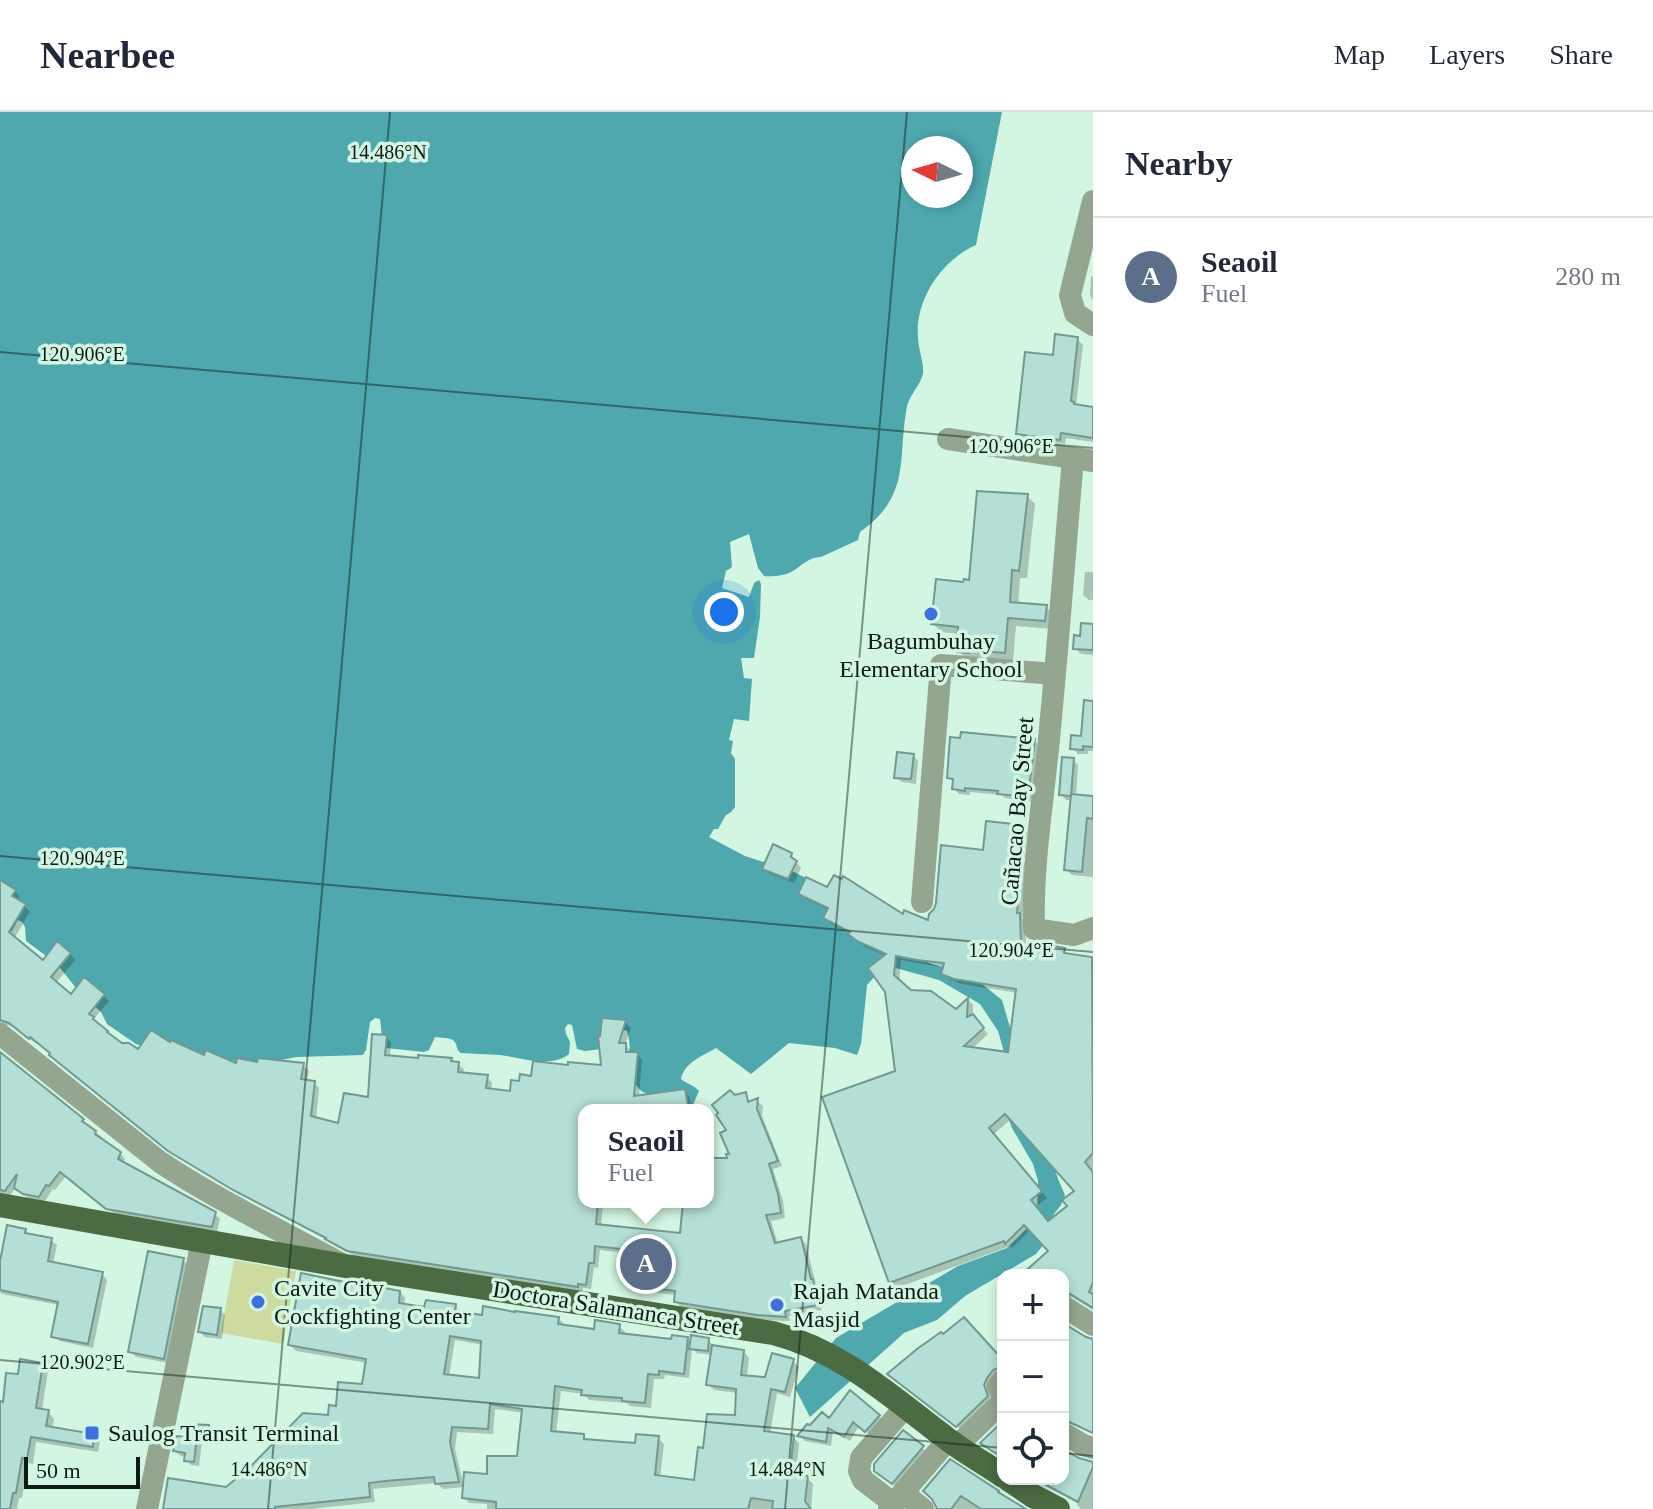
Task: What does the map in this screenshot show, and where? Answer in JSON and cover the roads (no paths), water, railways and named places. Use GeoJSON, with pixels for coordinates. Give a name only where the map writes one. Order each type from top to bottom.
{"type":"FeatureCollection","features":[{"type":"Feature","properties":{"kind":"main road","name":"Doctora Salamanca Street"},"geometry":{"type":"LineString","coordinates":[[0,1205],[345,1266],[796,1339],[872,1381],[997,1473]]}},
{"type":"Feature","properties":{"kind":"main road","name":"Doctora Salamanca Street"},"geometry":{"type":"LineString","coordinates":[[1016,1485],[1058,1509]]}},
{"type":"Feature","properties":{"kind":"street"},"geometry":{"type":"LineString","coordinates":[[1093,201],[1070,295],[1075,313],[1093,325]]}},
{"type":"Feature","properties":{"kind":"street"},"geometry":{"type":"LineString","coordinates":[[948,439],[1083,459]]}},
{"type":"Feature","properties":{"kind":"street","name":"Cañacao Bay Street"},"geometry":{"type":"LineString","coordinates":[[1083,459],[1055,674],[1033,912],[1034,929],[1074,935],[1093,928]]}},
{"type":"Feature","properties":{"kind":"street"},"geometry":{"type":"LineString","coordinates":[[922,902],[941,665],[1055,674]]}},
{"type":"Feature","properties":{"kind":"street"},"geometry":{"type":"LineString","coordinates":[[0,1034],[170,1169],[345,1266]]}},
{"type":"Feature","properties":{"kind":"street"},"geometry":{"type":"LineString","coordinates":[[147,1509],[202,1241]]}},
{"type":"Feature","properties":{"kind":"street"},"geometry":{"type":"LineString","coordinates":[[1069,1313],[1093,1325]]}},
{"type":"Feature","properties":{"kind":"street"},"geometry":{"type":"LineString","coordinates":[[895,1502],[953,1443],[997,1404]]}},
{"type":"Feature","properties":{"kind":"street"},"geometry":{"type":"LineString","coordinates":[[906,1406],[861,1458],[859,1471],[863,1480],[895,1502],[923,1509]]}},
{"type":"Feature","properties":{"kind":"street"},"geometry":{"type":"LineString","coordinates":[[1069,1437],[1093,1448]]}},
{"type":"Feature","properties":{"kind":"water"},"geometry":{"type":"Polygon","coordinates":[[[0,112],[1002,112],[976,245],[952,260],[942,271],[933,282],[921,309],[918,337],[923,373],[907,406],[899,475],[888,504],[860,532],[858,540],[809,560],[785,574],[764,576],[758,568],[749,534],[730,542],[732,567],[726,571],[722,588],[749,597],[754,583],[759,580],[760,617],[754,658],[741,658],[744,678],[752,679],[749,721],[734,719],[729,740],[733,741],[731,753],[735,759],[735,807],[709,837],[745,856],[806,878],[806,895],[812,901],[828,907],[889,949],[976,979],[1002,1000],[1065,1195],[1054,1214],[1048,1239],[1036,1254],[1011,1269],[997,1269],[997,1277],[965,1296],[937,1320],[904,1333],[810,1417],[795,1388],[836,1338],[958,1266],[1007,1248],[1032,1223],[1037,1209],[1038,1181],[1033,1164],[1004,1107],[1004,1052],[998,1031],[980,1004],[939,980],[885,965],[867,985],[861,1044],[857,1055],[835,1048],[789,1043],[751,1074],[716,1048],[694,1060],[683,1073],[681,1079],[699,1091],[693,1104],[681,1104],[643,1092],[638,1087],[632,1073],[627,1031],[620,1029],[610,1048],[585,1051],[577,1049],[572,1025],[568,1024],[565,1028],[570,1042],[569,1054],[553,1061],[461,1053],[455,1042],[448,1038],[435,1037],[429,1050],[424,1052],[386,1048],[380,1019],[375,1018],[370,1022],[363,1055],[297,1057],[270,1062],[237,1061],[195,1057],[144,1042],[136,1044],[107,1024],[101,1012],[80,993],[57,964],[26,941],[22,922],[18,920],[12,931],[0,929],[0,112]]]}},
{"type":"Feature","properties":{"kind":"place","name":"Bagumbuhay Elementary School"},"geometry":{"type":"Point","coordinates":[931,614]}},
{"type":"Feature","properties":{"kind":"place","name":"Seaoil"},"geometry":{"type":"Point","coordinates":[646,1264]}},
{"type":"Feature","properties":{"kind":"place","name":"Cavite City Cockfighting Center"},"geometry":{"type":"Point","coordinates":[258,1302]}},
{"type":"Feature","properties":{"kind":"place","name":"Rajah Matanda Masjid"},"geometry":{"type":"Point","coordinates":[777,1305]}},
{"type":"Feature","properties":{"kind":"place","name":"Saulog Transit Terminal"},"geometry":{"type":"Point","coordinates":[92,1433]}}]}
